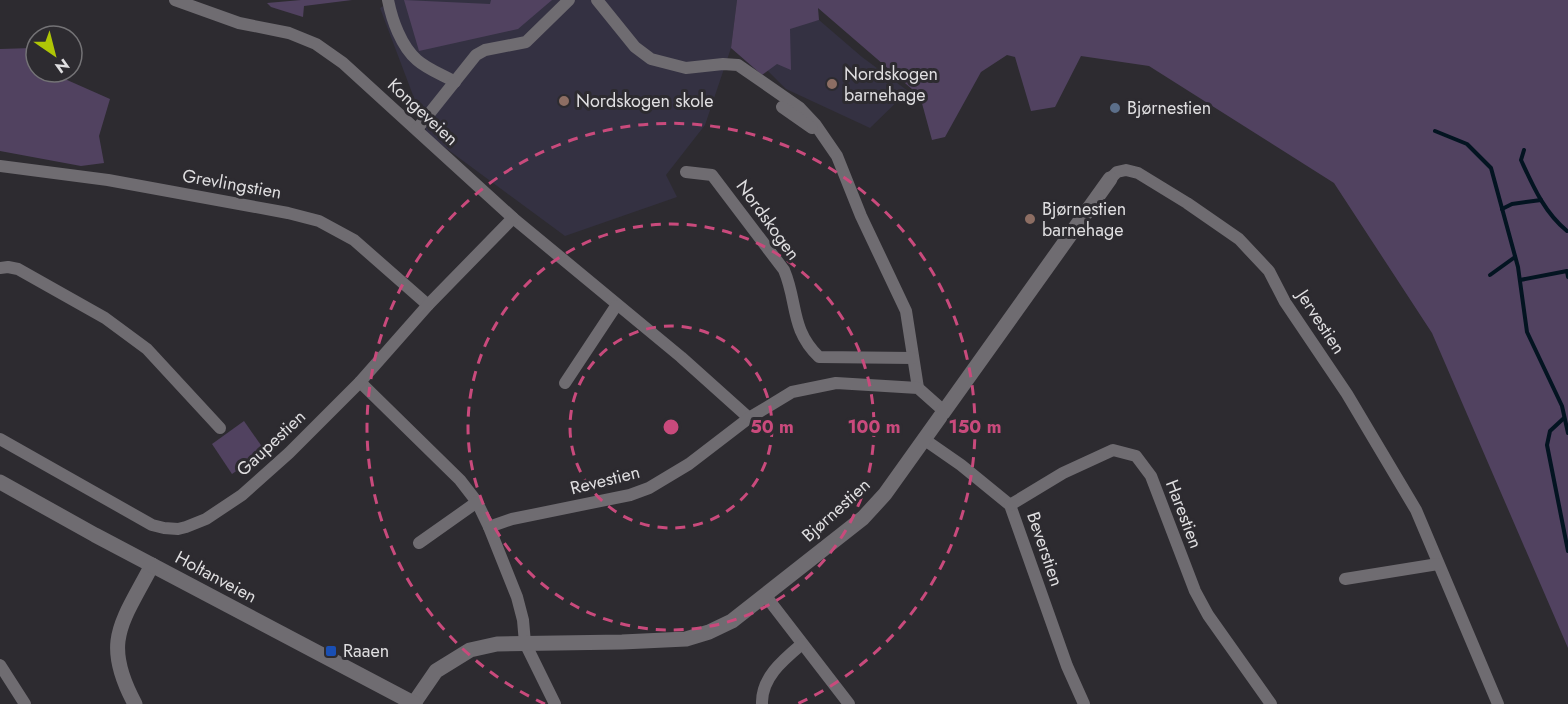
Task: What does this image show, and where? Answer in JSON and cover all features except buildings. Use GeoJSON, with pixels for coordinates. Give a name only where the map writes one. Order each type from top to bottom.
{"type":"FeatureCollection","features":[{"type":"Feature","properties":{"kind":"street","name":"Kongeveien"},"geometry":{"type":"LineString","coordinates":[[175,0],[239,23],[289,33],[316,44],[342,63],[417,129],[453,165],[513,218],[616,306],[681,357],[750,418]]}},
{"type":"Feature","properties":{"kind":"street"},"geometry":{"type":"LineString","coordinates":[[388,0],[402,40],[417,60],[455,81]]}},
{"type":"Feature","properties":{"kind":"street"},"geometry":{"type":"LineString","coordinates":[[417,129],[476,55],[485,50],[526,42],[569,0]]}},
{"type":"Feature","properties":{"kind":"street"},"geometry":{"type":"LineString","coordinates":[[597,0],[635,47],[651,59],[686,68],[723,64],[738,65],[800,108],[823,135],[837,156],[861,216],[906,311],[918,388],[945,412]]}},
{"type":"Feature","properties":{"kind":"street"},"geometry":{"type":"LineString","coordinates":[[782,107],[823,135]]}},
{"type":"Feature","properties":{"kind":"street","name":"Grevlingstien"},"geometry":{"type":"LineString","coordinates":[[0,166],[108,180],[288,213],[319,221],[354,240],[428,305]]}},
{"type":"Feature","properties":{"kind":"street","name":"Jervestien"},"geometry":{"type":"LineString","coordinates":[[1110,179],[1118,172],[1126,170],[1138,173],[1239,239],[1269,271],[1285,302],[1347,394],[1416,510],[1498,704]]}},
{"type":"Feature","properties":{"kind":"street","name":"Nordskogen"},"geometry":{"type":"LineString","coordinates":[[686,172],[712,175],[784,270],[802,336],[819,357],[913,358]]}},
{"type":"Feature","properties":{"kind":"street","name":"Bjørnestien"},"geometry":{"type":"LineString","coordinates":[[415,704],[436,671],[470,650],[497,644],[686,639],[709,632],[732,621],[863,518],[885,494],[1110,179]]}},
{"type":"Feature","properties":{"kind":"street","name":"Gaupestien"},"geometry":{"type":"LineString","coordinates":[[0,439],[152,525],[178,529],[206,519],[242,495],[302,440],[360,382],[428,305],[513,218]]}},
{"type":"Feature","properties":{"kind":"street"},"geometry":{"type":"LineString","coordinates":[[0,268],[18,269],[105,318],[147,349],[220,428]]}},
{"type":"Feature","properties":{"kind":"street"},"geometry":{"type":"LineString","coordinates":[[565,382],[616,306]]}},
{"type":"Feature","properties":{"kind":"street"},"geometry":{"type":"LineString","coordinates":[[360,382],[460,480],[477,502],[518,597],[524,620],[525,643],[555,704]]}},
{"type":"Feature","properties":{"kind":"street","name":"Revestien"},"geometry":{"type":"LineString","coordinates":[[489,527],[512,519],[630,495],[650,488],[711,449],[750,418],[792,392],[836,383],[918,388]]}},
{"type":"Feature","properties":{"kind":"street","name":"Beverstien"},"geometry":{"type":"LineString","coordinates":[[925,440],[961,465],[1010,505],[1067,666],[1084,704]]}},
{"type":"Feature","properties":{"kind":"street","name":"Harestien"},"geometry":{"type":"LineString","coordinates":[[1010,505],[1063,473],[1113,450],[1136,456],[1151,476],[1199,599],[1254,683],[1271,704]]}},
{"type":"Feature","properties":{"kind":"street","name":"Holtanveien"},"geometry":{"type":"LineString","coordinates":[[0,482],[152,566],[415,704]]}},
{"type":"Feature","properties":{"kind":"street"},"geometry":{"type":"LineString","coordinates":[[419,543],[477,502]]}},
{"type":"Feature","properties":{"kind":"street"},"geometry":{"type":"LineString","coordinates":[[1345,579],[1438,564]]}},
{"type":"Feature","properties":{"kind":"street"},"geometry":{"type":"LineString","coordinates":[[135,704],[120,671],[117,645],[120,628],[126,614],[152,566]]}},
{"type":"Feature","properties":{"kind":"street"},"geometry":{"type":"LineString","coordinates":[[765,595],[849,704]]}},
{"type":"Feature","properties":{"kind":"street"},"geometry":{"type":"LineString","coordinates":[[762,704],[765,684],[784,660],[802,644]]}},
{"type":"Feature","properties":{"kind":"street"},"geometry":{"type":"LineString","coordinates":[[0,665],[25,704]]}},
{"type":"Feature","properties":{"kind":"shaded area"},"geometry":{"type":"Polygon","coordinates":[[[352,0],[304,6],[303,17],[271,7],[267,3],[352,0]]]}},
{"type":"Feature","properties":{"kind":"shaded area","name":"Nordskogen skole"},"geometry":{"type":"Polygon","coordinates":[[[393,0],[737,0],[731,48],[705,125],[666,175],[677,197],[565,236],[428,135],[380,8],[393,0]]]}},
{"type":"Feature","properties":{"kind":"shaded area"},"geometry":{"type":"Polygon","coordinates":[[[404,0],[490,4],[491,0],[552,0],[518,29],[419,51],[404,0]]]}},
{"type":"Feature","properties":{"kind":"shaded area"},"geometry":{"type":"Polygon","coordinates":[[[737,0],[1568,0],[1568,648],[1432,333],[1334,183],[1149,66],[1081,56],[1055,107],[1031,111],[1015,57],[1007,55],[981,72],[945,137],[932,140],[920,96],[818,8],[819,20],[790,29],[791,70],[777,64],[762,75],[731,48],[737,0]]]}},
{"type":"Feature","properties":{"kind":"shaded area"},"geometry":{"type":"Polygon","coordinates":[[[819,20],[862,57],[908,91],[870,128],[786,89],[737,40],[819,20]]]}},
{"type":"Feature","properties":{"kind":"shaded area"},"geometry":{"type":"Polygon","coordinates":[[[24,48],[24,84],[76,84],[110,99],[99,136],[104,163],[81,166],[0,151],[0,49],[24,48]]]}},
{"type":"Feature","properties":{"kind":"shaded area"},"geometry":{"type":"Polygon","coordinates":[[[244,421],[265,451],[232,474],[212,444],[244,421]]]}},
{"type":"Feature","properties":{"kind":"waterway"},"geometry":{"type":"LineString","coordinates":[[1435,131],[1467,144],[1491,168],[1518,267],[1527,332],[1562,406],[1568,433]]}},
{"type":"Feature","properties":{"kind":"waterway"},"geometry":{"type":"LineString","coordinates":[[1524,150],[1521,160],[1535,189],[1552,216],[1567,231]]}},
{"type":"Feature","properties":{"kind":"waterway"},"geometry":{"type":"LineString","coordinates":[[1502,209],[1512,204],[1541,200]]}},
{"type":"Feature","properties":{"kind":"waterway"},"geometry":{"type":"LineString","coordinates":[[1490,275],[1515,257]]}},
{"type":"Feature","properties":{"kind":"waterway"},"geometry":{"type":"LineString","coordinates":[[1520,280],[1567,271],[1568,277]]}},
{"type":"Feature","properties":{"kind":"waterway"},"geometry":{"type":"LineString","coordinates":[[1564,418],[1550,431],[1547,445],[1568,551]]}},
{"type":"Feature","properties":{"kind":"place","name":"Nordskogen barnehage"},"geometry":{"type":"Point","coordinates":[832,84]}},
{"type":"Feature","properties":{"kind":"place","name":"Nordskogen skole"},"geometry":{"type":"Point","coordinates":[564,101]}},
{"type":"Feature","properties":{"kind":"place","name":"Bjørnestien"},"geometry":{"type":"Point","coordinates":[1115,108]}},
{"type":"Feature","properties":{"kind":"place","name":"Bjørnestien barnehage"},"geometry":{"type":"Point","coordinates":[1030,219]}},
{"type":"Feature","properties":{"kind":"place","name":"Raaen"},"geometry":{"type":"Point","coordinates":[331,651]}}]}
